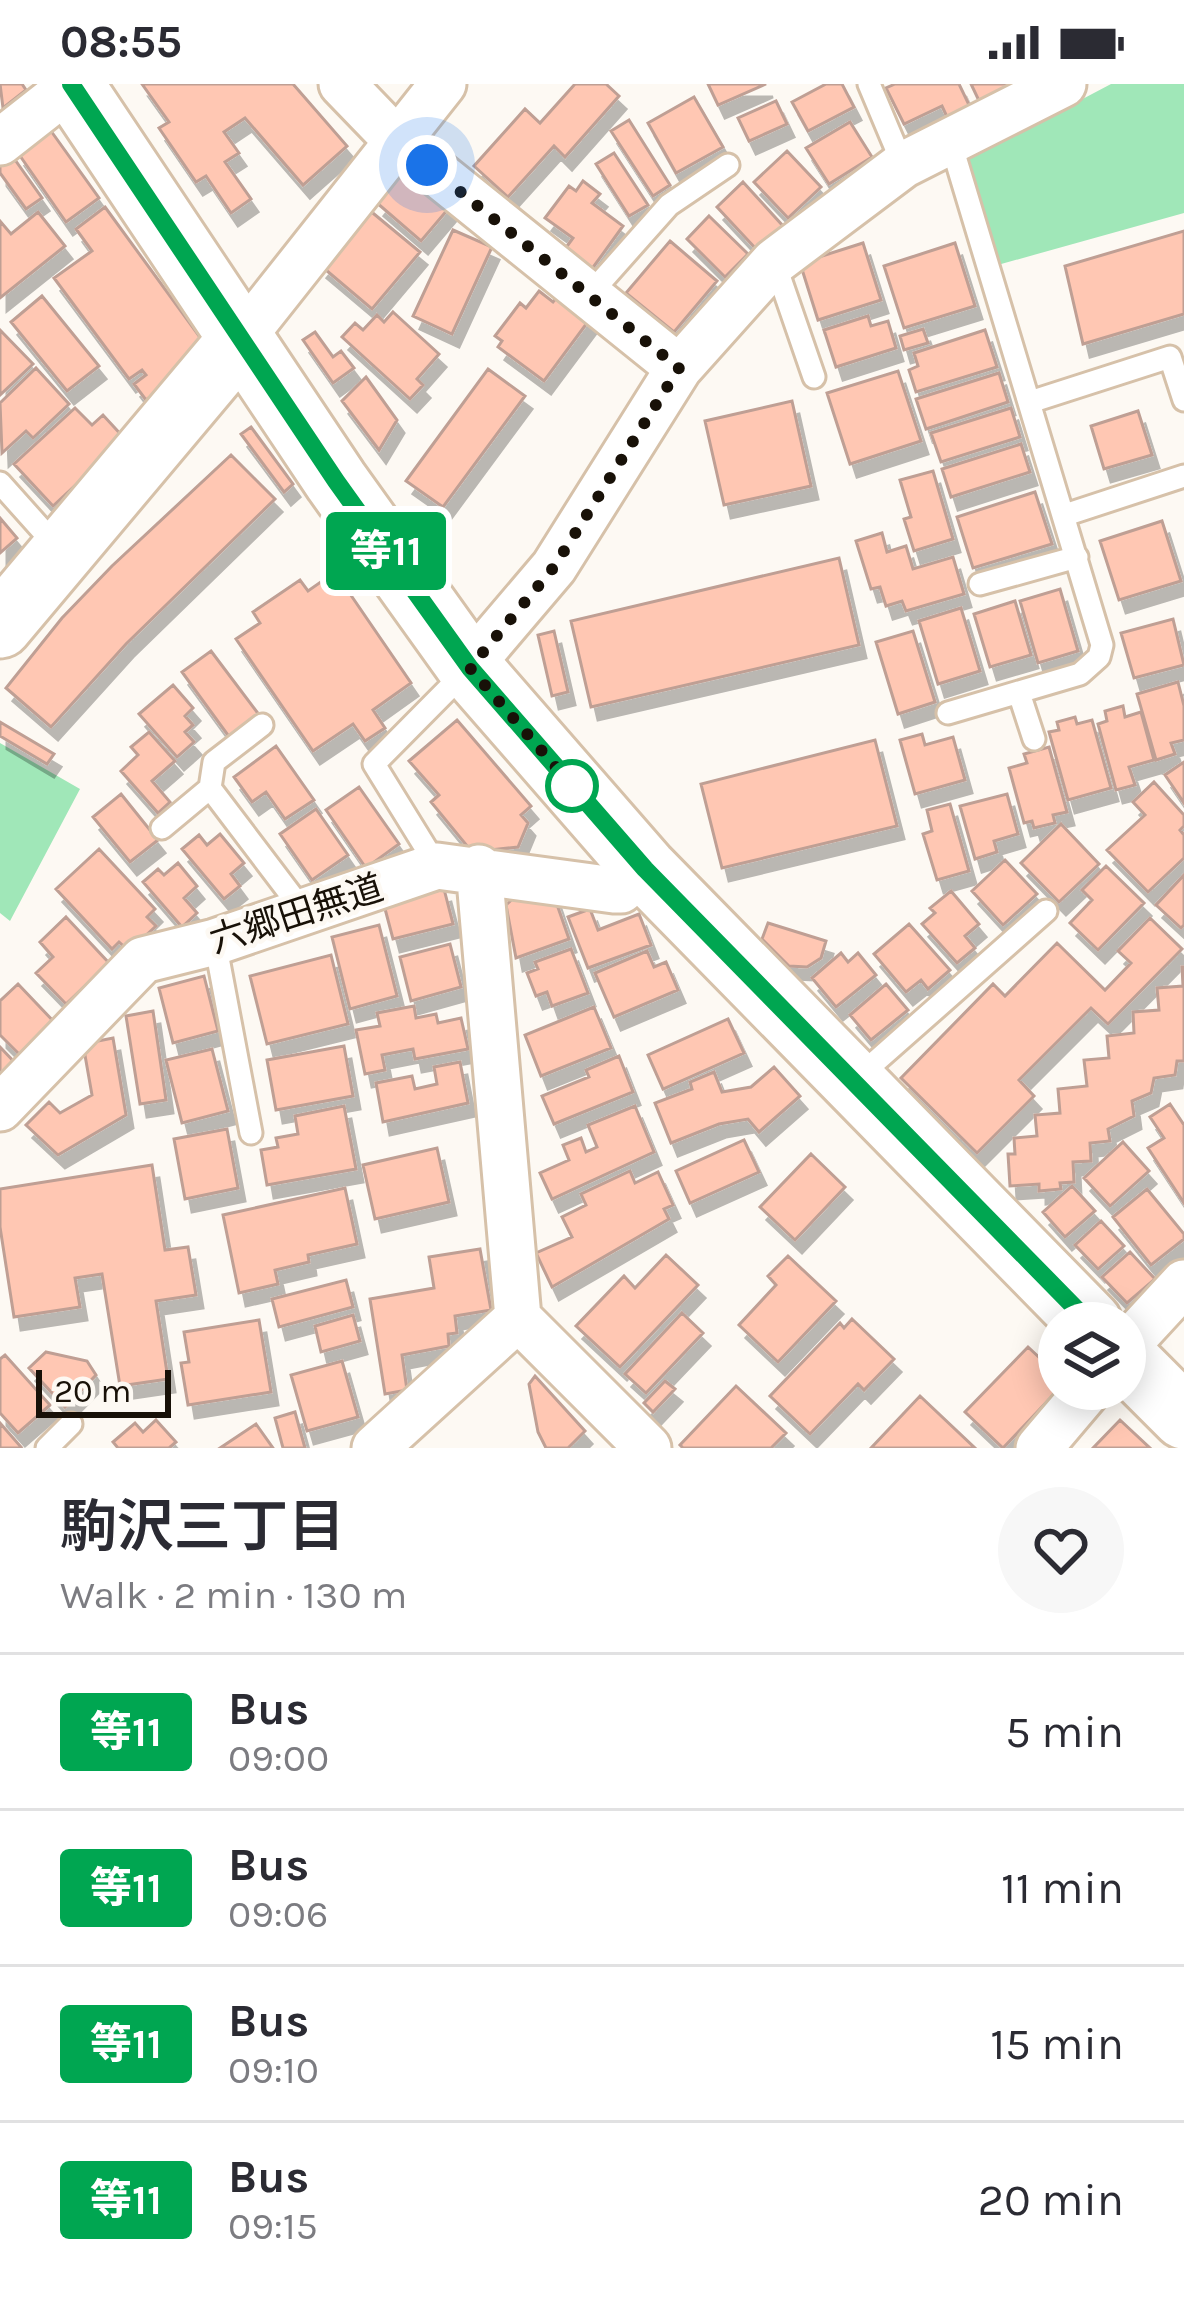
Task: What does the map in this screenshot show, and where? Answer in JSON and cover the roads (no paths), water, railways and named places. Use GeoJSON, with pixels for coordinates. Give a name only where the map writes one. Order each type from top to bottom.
{"type":"FeatureCollection","features":[{"type":"Feature","properties":{"kind":"street"},"geometry":{"type":"LineString","coordinates":[[0,142],[73,84],[336,481],[470,668],[645,869],[1069,1302]]}},
{"type":"Feature","properties":{"kind":"street"},"geometry":{"type":"LineString","coordinates":[[342,84],[397,141],[679,368]]}},
{"type":"Feature","properties":{"kind":"street"},"geometry":{"type":"LineString","coordinates":[[0,626],[242,338],[442,84]]}},
{"type":"Feature","properties":{"kind":"street"},"geometry":{"type":"LineString","coordinates":[[470,668],[554,567],[679,368],[774,262],[903,166],[1063,84]]}},
{"type":"Feature","properties":{"kind":"street"},"geometry":{"type":"LineString","coordinates":[[458,867],[518,1318],[647,1448]]}},
{"type":"Feature","properties":{"kind":"street","name":"六郷田無道"},"geometry":{"type":"LineString","coordinates":[[0,1108],[143,960],[458,867],[614,890],[621,890],[645,869]]}},
{"type":"Feature","properties":{"kind":"street"},"geometry":{"type":"LineString","coordinates":[[1146,1324],[1184,1283]]}},
{"type":"Feature","properties":{"kind":"street"},"geometry":{"type":"LineString","coordinates":[[375,1448],[518,1318]]}},
{"type":"Feature","properties":{"kind":"street"},"geometry":{"type":"LineString","coordinates":[[1146,1379],[1184,1417]]}},
{"type":"Feature","properties":{"kind":"street"},"geometry":{"type":"LineString","coordinates":[[1040,1448],[1072,1410]]}},
{"type":"Feature","properties":{"kind":"lane"},"geometry":{"type":"LineString","coordinates":[[869,84],[903,166]]}},
{"type":"Feature","properties":{"kind":"lane"},"geometry":{"type":"LineString","coordinates":[[948,713],[1080,674],[1099,657],[1102,645],[950,140]]}},
{"type":"Feature","properties":{"kind":"lane"},"geometry":{"type":"LineString","coordinates":[[590,293],[669,205],[728,164]]}},
{"type":"Feature","properties":{"kind":"lane"},"geometry":{"type":"LineString","coordinates":[[774,262],[814,376]]}},
{"type":"Feature","properties":{"kind":"lane"},"geometry":{"type":"LineString","coordinates":[[1030,403],[1170,357],[1184,400]]}},
{"type":"Feature","properties":{"kind":"lane"},"geometry":{"type":"LineString","coordinates":[[1065,515],[1184,476]]}},
{"type":"Feature","properties":{"kind":"lane"},"geometry":{"type":"LineString","coordinates":[[0,483],[63,554]]}},
{"type":"Feature","properties":{"kind":"lane"},"geometry":{"type":"LineString","coordinates":[[980,584],[1077,557]]}},
{"type":"Feature","properties":{"kind":"lane"},"geometry":{"type":"LineString","coordinates":[[458,867],[374,764],[470,668]]}},
{"type":"Feature","properties":{"kind":"lane"},"geometry":{"type":"LineString","coordinates":[[1019,693],[1034,739]]}},
{"type":"Feature","properties":{"kind":"lane"},"geometry":{"type":"LineString","coordinates":[[162,828],[210,788],[214,762],[262,724]]}},
{"type":"Feature","properties":{"kind":"lane"},"geometry":{"type":"LineString","coordinates":[[210,788],[305,912]]}},
{"type":"Feature","properties":{"kind":"lane"},"geometry":{"type":"LineString","coordinates":[[853,1082],[1046,911]]}},
{"type":"Feature","properties":{"kind":"lane"},"geometry":{"type":"LineString","coordinates":[[215,942],[251,1133]]}},
{"type":"Feature","properties":{"kind":"lane"},"geometry":{"type":"LineString","coordinates":[[47,1448],[71,1424]]}}]}
